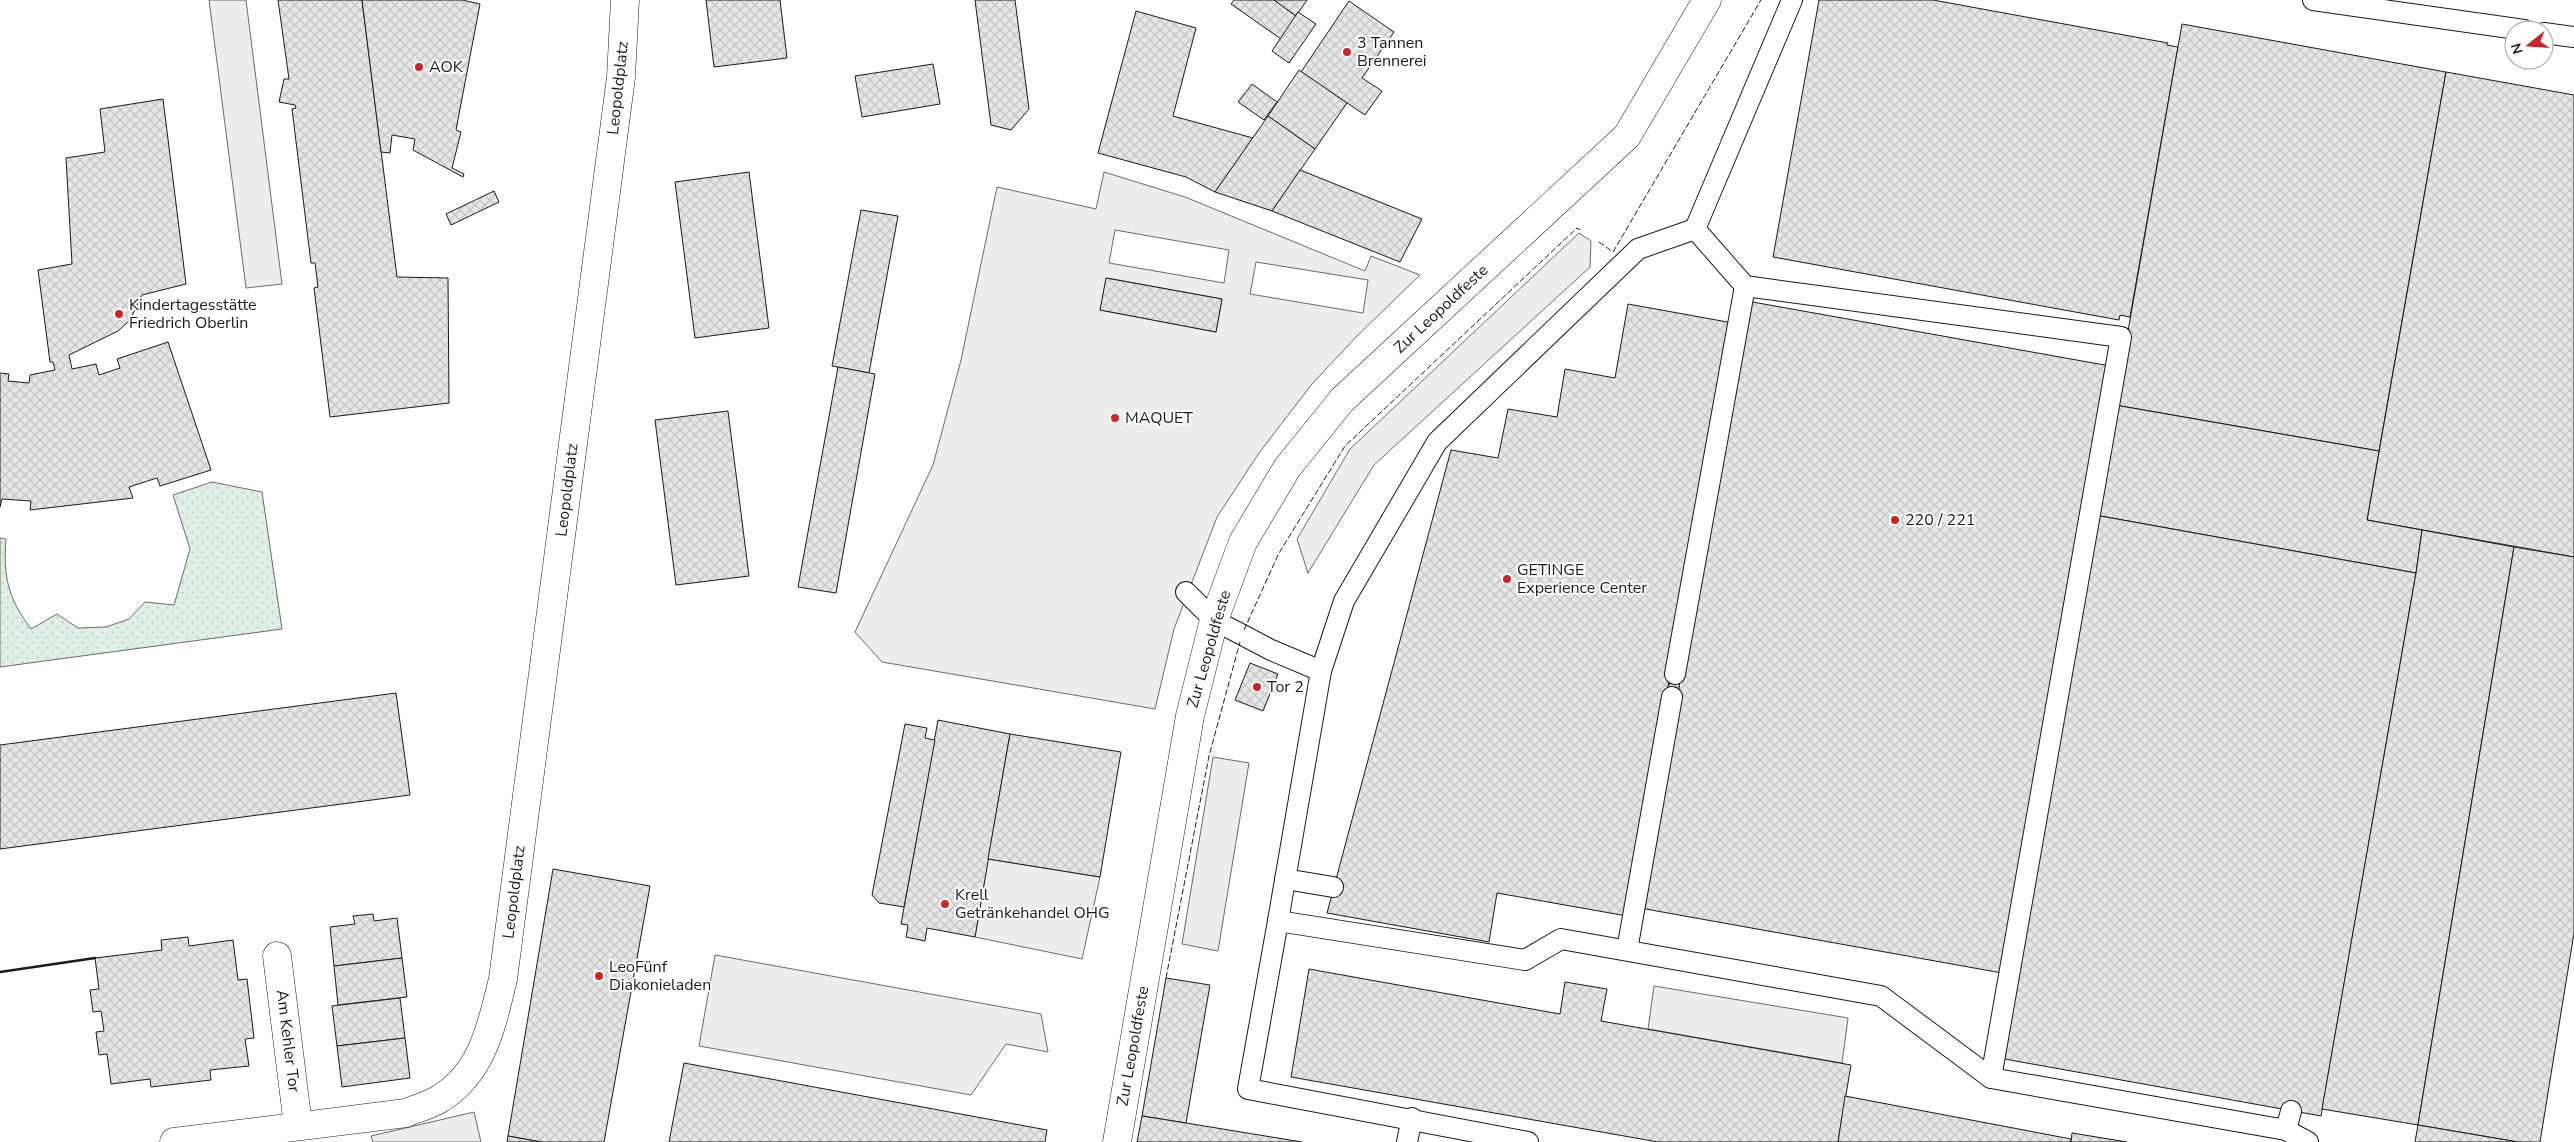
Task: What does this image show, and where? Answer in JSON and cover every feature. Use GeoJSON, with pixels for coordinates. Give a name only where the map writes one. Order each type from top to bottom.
{"type":"FeatureCollection","features":[{"type":"Feature","properties":{"kind":"street","name":"Leopoldplatz"},"geometry":{"type":"LineString","coordinates":[[298,1125],[406,1113],[441,1098],[472,1071],[491,1027],[503,979],[621,77],[625,0]]}},
{"type":"Feature","properties":{"kind":"street","name":"Zur Leopoldfeste"},"geometry":{"type":"LineString","coordinates":[[1117,1142],[1190,716],[1214,620],[1243,542],[1287,468],[1342,400],[1627,136],[1707,0]]}},
{"type":"Feature","properties":{"kind":"street","name":"Am Kehler Tor"},"geometry":{"type":"LineString","coordinates":[[277,956],[298,1125]]}},
{"type":"Feature","properties":{"kind":"street"},"geometry":{"type":"LineString","coordinates":[[174,1142],[298,1125]]}},
{"type":"Feature","properties":{"kind":"lane"},"geometry":{"type":"LineString","coordinates":[[1528,1142],[1412,1118],[1248,1089],[1321,671],[1344,601],[1438,442],[1638,249],[1695,229],[1792,0]]}},
{"type":"Feature","properties":{"kind":"lane"},"geometry":{"type":"LineString","coordinates":[[2314,0],[2504,27]]}},
{"type":"Feature","properties":{"kind":"lane"},"geometry":{"type":"LineString","coordinates":[[2554,34],[2574,37]]}},
{"type":"Feature","properties":{"kind":"lane"},"geometry":{"type":"LineString","coordinates":[[1695,229],[1745,286],[2121,337],[2006,1002],[1990,1078]]}},
{"type":"Feature","properties":{"kind":"lane"},"geometry":{"type":"LineString","coordinates":[[1675,674],[1745,286]]}},
{"type":"Feature","properties":{"kind":"lane"},"geometry":{"type":"LineString","coordinates":[[1186,592],[1214,620],[1271,650],[1321,671]]}},
{"type":"Feature","properties":{"kind":"lane"},"geometry":{"type":"LineString","coordinates":[[1627,950],[1672,697]]}},
{"type":"Feature","properties":{"kind":"lane"},"geometry":{"type":"LineString","coordinates":[[1286,879],[1334,887]]}},
{"type":"Feature","properties":{"kind":"lane"},"geometry":{"type":"LineString","coordinates":[[1278,921],[1525,960],[1561,939],[1881,996],[1990,1078],[2288,1120],[2308,1142]]}},
{"type":"Feature","properties":{"kind":"lane"},"geometry":{"type":"LineString","coordinates":[[1407,1142],[1412,1118]]}},
{"type":"Feature","properties":{"kind":"green space"},"geometry":{"type":"Polygon","coordinates":[[[212,482],[262,492],[282,629],[0,667],[0,538],[6,539],[5,565],[12,597],[31,629],[57,614],[78,628],[106,627],[129,619],[145,602],[174,605],[190,549],[173,495],[212,482]]]}},
{"type":"Feature","properties":{"kind":"shaded area"},"geometry":{"type":"Polygon","coordinates":[[[209,0],[246,0],[282,284],[246,288],[209,0]]]}},
{"type":"Feature","properties":{"kind":"shaded area","name":"MAQUET"},"geometry":{"type":"Polygon","coordinates":[[[1104,172],[1185,197],[1365,271],[1371,256],[1420,275],[1357,336],[1312,384],[1259,453],[1217,517],[1174,629],[1155,709],[882,662],[855,632],[933,465],[961,360],[997,187],[1096,209],[1104,172]],[[1115,230],[1109,263],[1224,283],[1229,250],[1115,230]],[[1256,262],[1250,294],[1363,313],[1368,280],[1256,262]],[[1107,278],[1100,310],[1216,332],[1222,299],[1107,278]]]}},
{"type":"Feature","properties":{"kind":"shaded area"},"geometry":{"type":"Polygon","coordinates":[[[1579,233],[1591,241],[1590,267],[1374,465],[1308,573],[1297,539],[1350,449],[1579,233]]]}},
{"type":"Feature","properties":{"kind":"shaded area"},"geometry":{"type":"Polygon","coordinates":[[[1213,757],[1249,763],[1218,951],[1182,944],[1213,757]]]}},
{"type":"Feature","properties":{"kind":"shaded area"},"geometry":{"type":"Polygon","coordinates":[[[988,859],[1100,877],[1082,959],[975,937],[988,859]]]}},
{"type":"Feature","properties":{"kind":"shaded area"},"geometry":{"type":"Polygon","coordinates":[[[715,955],[1041,1014],[1048,1052],[1006,1044],[971,1095],[699,1046],[715,955]]]}},
{"type":"Feature","properties":{"kind":"shaded area"},"geometry":{"type":"Polygon","coordinates":[[[1654,986],[1848,1018],[1842,1063],[1648,1029],[1654,986]]]}},
{"type":"Feature","properties":{"kind":"shaded area"},"geometry":{"type":"Polygon","coordinates":[[[474,1112],[481,1142],[373,1142],[371,1136],[474,1112]]]}},
{"type":"Feature","properties":{"kind":"building"},"geometry":{"type":"Polygon","coordinates":[[[278,0],[362,0],[397,277],[448,278],[449,403],[330,417],[314,288],[318,287],[315,263],[311,263],[292,109],[296,108],[295,105],[279,102],[284,79],[289,79],[278,0]]]}},
{"type":"Feature","properties":{"kind":"building","name":"AOK"},"geometry":{"type":"Polygon","coordinates":[[[362,0],[462,0],[480,4],[456,130],[461,132],[452,168],[464,174],[463,177],[413,150],[415,139],[392,135],[390,153],[381,152],[362,0]]]}},
{"type":"Feature","properties":{"kind":"building"},"geometry":{"type":"Polygon","coordinates":[[[706,0],[780,0],[787,58],[714,67],[706,0]]]}},
{"type":"Feature","properties":{"kind":"building"},"geometry":{"type":"Polygon","coordinates":[[[975,0],[1015,0],[1029,109],[1011,130],[991,125],[975,0]]]}},
{"type":"Feature","properties":{"kind":"building"},"geometry":{"type":"Polygon","coordinates":[[[1234,0],[1274,0],[1296,16],[1281,39],[1231,4],[1234,0]]]}},
{"type":"Feature","properties":{"kind":"building"},"geometry":{"type":"Polygon","coordinates":[[[1274,0],[1307,0],[1296,16],[1274,0]]]}},
{"type":"Feature","properties":{"kind":"building"},"geometry":{"type":"Polygon","coordinates":[[[1819,0],[1933,0],[2168,43],[2167,45],[2178,47],[2130,317],[2120,315],[2119,320],[1773,257],[1819,0]]]}},
{"type":"Feature","properties":{"kind":"building","name":"3 Tannen Brennerei"},"geometry":{"type":"Polygon","coordinates":[[[1349,1],[1394,32],[1362,78],[1382,91],[1365,115],[1301,72],[1349,1]]]}},
{"type":"Feature","properties":{"kind":"building"},"geometry":{"type":"Polygon","coordinates":[[[1136,11],[1196,28],[1173,116],[1253,138],[1215,192],[1186,177],[1098,153],[1136,11]]]}},
{"type":"Feature","properties":{"kind":"building"},"geometry":{"type":"Polygon","coordinates":[[[1298,12],[1316,24],[1289,63],[1272,51],[1298,12]]]}},
{"type":"Feature","properties":{"kind":"building"},"geometry":{"type":"Polygon","coordinates":[[[2182,24],[2446,72],[2379,451],[2115,405],[2182,24]]]}},
{"type":"Feature","properties":{"kind":"building"},"geometry":{"type":"Polygon","coordinates":[[[933,64],[940,104],[862,117],[855,76],[933,64]]]}},
{"type":"Feature","properties":{"kind":"building"},"geometry":{"type":"Polygon","coordinates":[[[1299,70],[1347,103],[1315,149],[1268,116],[1299,70]]]}},
{"type":"Feature","properties":{"kind":"building"},"geometry":{"type":"Polygon","coordinates":[[[2446,72],[2574,95],[2574,557],[2367,520],[2446,72]]]}},
{"type":"Feature","properties":{"kind":"building"},"geometry":{"type":"Polygon","coordinates":[[[1252,84],[1277,102],[1264,120],[1238,102],[1252,84]]]}},
{"type":"Feature","properties":{"kind":"building","name":"Kindertagesstätte Friedrich Oberlin"},"geometry":{"type":"Polygon","coordinates":[[[163,99],[186,284],[142,295],[130,320],[118,331],[69,355],[72,369],[96,364],[99,375],[120,368],[117,359],[168,342],[211,470],[160,486],[157,478],[129,487],[133,498],[30,510],[31,501],[2,499],[0,507],[0,373],[9,374],[8,381],[29,383],[30,375],[55,370],[53,362],[50,362],[38,270],[72,264],[66,158],[105,152],[100,109],[163,99]]]}},
{"type":"Feature","properties":{"kind":"building"},"geometry":{"type":"Polygon","coordinates":[[[1268,116],[1315,149],[1272,211],[1215,192],[1268,116]]]}},
{"type":"Feature","properties":{"kind":"building"},"geometry":{"type":"Polygon","coordinates":[[[1300,170],[1422,219],[1400,262],[1272,211],[1300,170]]]}},
{"type":"Feature","properties":{"kind":"building"},"geometry":{"type":"Polygon","coordinates":[[[749,172],[769,328],[695,338],[675,182],[749,172]]]}},
{"type":"Feature","properties":{"kind":"building"},"geometry":{"type":"Polygon","coordinates":[[[494,191],[499,202],[451,225],[446,214],[494,191]]]}},
{"type":"Feature","properties":{"kind":"building"},"geometry":{"type":"Polygon","coordinates":[[[861,210],[898,216],[869,373],[832,366],[861,210]]]}},
{"type":"Feature","properties":{"kind":"building"},"geometry":{"type":"Polygon","coordinates":[[[1106,278],[1222,299],[1216,332],[1100,310],[1106,278]]]}},
{"type":"Feature","properties":{"kind":"building","name":"220 / 221"},"geometry":{"type":"Polygon","coordinates":[[[1747,301],[2110,366],[2002,973],[1640,908],[1747,301]]]}},
{"type":"Feature","properties":{"kind":"building"},"geometry":{"type":"Polygon","coordinates":[[[1628,304],[1733,323],[1627,916],[1497,893],[1489,942],[1327,913],[1451,450],[1498,458],[1508,409],[1557,417],[1565,369],[1615,378],[1628,304]]]}},
{"type":"Feature","properties":{"kind":"building"},"geometry":{"type":"Polygon","coordinates":[[[838,367],[875,374],[836,593],[798,587],[838,367]]]}},
{"type":"Feature","properties":{"kind":"building"},"geometry":{"type":"Polygon","coordinates":[[[2115,405],[2379,451],[2367,520],[2422,530],[2416,573],[2095,515],[2115,405]]]}},
{"type":"Feature","properties":{"kind":"building"},"geometry":{"type":"Polygon","coordinates":[[[728,411],[749,576],[676,585],[655,420],[728,411]]]}},
{"type":"Feature","properties":{"kind":"building"},"geometry":{"type":"Polygon","coordinates":[[[2095,515],[2416,573],[2321,1116],[1999,1058],[2095,515]]]}},
{"type":"Feature","properties":{"kind":"building"},"geometry":{"type":"Polygon","coordinates":[[[2422,530],[2514,547],[2418,1125],[2322,1109],[2422,530]]]}},
{"type":"Feature","properties":{"kind":"building"},"geometry":{"type":"Polygon","coordinates":[[[2514,547],[2574,557],[2574,933],[2540,1142],[2518,1142],[2418,1125],[2514,547]]]}},
{"type":"Feature","properties":{"kind":"building","name":"Tor 2"},"geometry":{"type":"Polygon","coordinates":[[[1250,663],[1278,674],[1263,711],[1235,700],[1250,663]]]}},
{"type":"Feature","properties":{"kind":"building"},"geometry":{"type":"Polygon","coordinates":[[[1671,673],[1681,675],[1677,698],[1667,696],[1671,673]]]}},
{"type":"Feature","properties":{"kind":"building"},"geometry":{"type":"Polygon","coordinates":[[[396,693],[410,795],[0,849],[0,745],[396,693]]]}},
{"type":"Feature","properties":{"kind":"building"},"geometry":{"type":"Polygon","coordinates":[[[938,720],[1010,734],[975,937],[927,928],[925,941],[906,937],[908,925],[901,924],[938,720]]]}},
{"type":"Feature","properties":{"kind":"building"},"geometry":{"type":"Polygon","coordinates":[[[905,724],[927,728],[925,738],[935,740],[904,907],[879,903],[872,895],[905,724]]]}},
{"type":"Feature","properties":{"kind":"building"},"geometry":{"type":"Polygon","coordinates":[[[1010,734],[1121,752],[1100,877],[988,859],[1010,734]]]}},
{"type":"Feature","properties":{"kind":"building"},"geometry":{"type":"Polygon","coordinates":[[[553,869],[650,886],[604,1142],[541,1142],[508,1136],[553,869]]]}},
{"type":"Feature","properties":{"kind":"building"},"geometry":{"type":"Polygon","coordinates":[[[373,914],[374,921],[397,918],[402,958],[334,966],[330,927],[355,924],[353,916],[373,914]]]}},
{"type":"Feature","properties":{"kind":"building"},"geometry":{"type":"Polygon","coordinates":[[[188,937],[189,946],[233,940],[238,980],[247,979],[254,1038],[245,1039],[249,1066],[210,1070],[211,1080],[151,1087],[150,1079],[111,1084],[107,1054],[99,1055],[96,1032],[104,1031],[101,1011],[93,1012],[90,990],[99,989],[95,958],[162,950],[161,940],[188,937]]]}},
{"type":"Feature","properties":{"kind":"building"},"geometry":{"type":"Polygon","coordinates":[[[402,958],[407,997],[338,1005],[334,966],[402,958]]]}},
{"type":"Feature","properties":{"kind":"building"},"geometry":{"type":"Polygon","coordinates":[[[1309,969],[1560,1014],[1565,982],[1607,989],[1601,1021],[1851,1065],[1838,1142],[1658,1142],[1291,1077],[1309,969]]]}},
{"type":"Feature","properties":{"kind":"building"},"geometry":{"type":"Polygon","coordinates":[[[1166,978],[1210,985],[1186,1123],[1142,1116],[1166,978]]]}},
{"type":"Feature","properties":{"kind":"building"},"geometry":{"type":"Polygon","coordinates":[[[400,998],[405,1038],[337,1046],[332,1006],[400,998]]]}},
{"type":"Feature","properties":{"kind":"building"},"geometry":{"type":"Polygon","coordinates":[[[405,1038],[410,1078],[342,1087],[337,1046],[405,1038]]]}},
{"type":"Feature","properties":{"kind":"building"},"geometry":{"type":"Polygon","coordinates":[[[684,1063],[1047,1130],[1045,1142],[669,1142],[684,1063]]]}},
{"type":"Feature","properties":{"kind":"building"},"geometry":{"type":"Polygon","coordinates":[[[1845,1096],[2071,1139],[2071,1142],[1838,1142],[1845,1096]]]}},
{"type":"Feature","properties":{"kind":"building"},"geometry":{"type":"Polygon","coordinates":[[[1142,1116],[1186,1123],[1302,1142],[1137,1142],[1142,1116]]]}},
{"type":"Feature","properties":{"kind":"building"},"geometry":{"type":"Polygon","coordinates":[[[2418,1125],[2518,1142],[2415,1142],[2418,1125]]]}},
{"type":"Feature","properties":{"kind":"building"},"geometry":{"type":"Polygon","coordinates":[[[2072,1133],[2127,1142],[2071,1142],[2072,1133]]]}},
{"type":"Feature","properties":{"kind":"building"},"geometry":{"type":"Polygon","coordinates":[[[508,1136],[541,1142],[507,1142],[508,1136]]]}},
{"type":"Feature","properties":{"kind":"fence"},"geometry":{"type":"LineString","coordinates":[[1599,242],[1613,252],[1761,0]]}},
{"type":"Feature","properties":{"kind":"fence"},"geometry":{"type":"LineString","coordinates":[[1244,630],[1279,553],[1345,446],[1577,228],[1580,230]]}},
{"type":"Feature","properties":{"kind":"fence"},"geometry":{"type":"LineString","coordinates":[[1166,978],[1209,756],[1240,642]]}},
{"type":"Feature","properties":{"kind":"wall"},"geometry":{"type":"LineString","coordinates":[[0,972],[95,958]]}},
{"type":"Feature","properties":{"kind":"place","name":"3 Tannen Brennerei"},"geometry":{"type":"Point","coordinates":[1347,52]}},
{"type":"Feature","properties":{"kind":"place","name":"AOK"},"geometry":{"type":"Point","coordinates":[419,67]}},
{"type":"Feature","properties":{"kind":"place","name":"Kindertagesstätte Friedrich Oberlin"},"geometry":{"type":"Point","coordinates":[119,314]}},
{"type":"Feature","properties":{"kind":"place","name":"MAQUET"},"geometry":{"type":"Point","coordinates":[1115,418]}},
{"type":"Feature","properties":{"kind":"place","name":"220 / 221"},"geometry":{"type":"Point","coordinates":[1895,520]}},
{"type":"Feature","properties":{"kind":"place","name":"GETINGE Experience Center"},"geometry":{"type":"Point","coordinates":[1507,579]}},
{"type":"Feature","properties":{"kind":"place","name":"Tor 2"},"geometry":{"type":"Point","coordinates":[1257,687]}},
{"type":"Feature","properties":{"kind":"place","name":"Krell Getränkehandel OHG"},"geometry":{"type":"Point","coordinates":[945,904]}},
{"type":"Feature","properties":{"kind":"place","name":"LeoFünf Diakonieladen"},"geometry":{"type":"Point","coordinates":[599,976]}}]}
